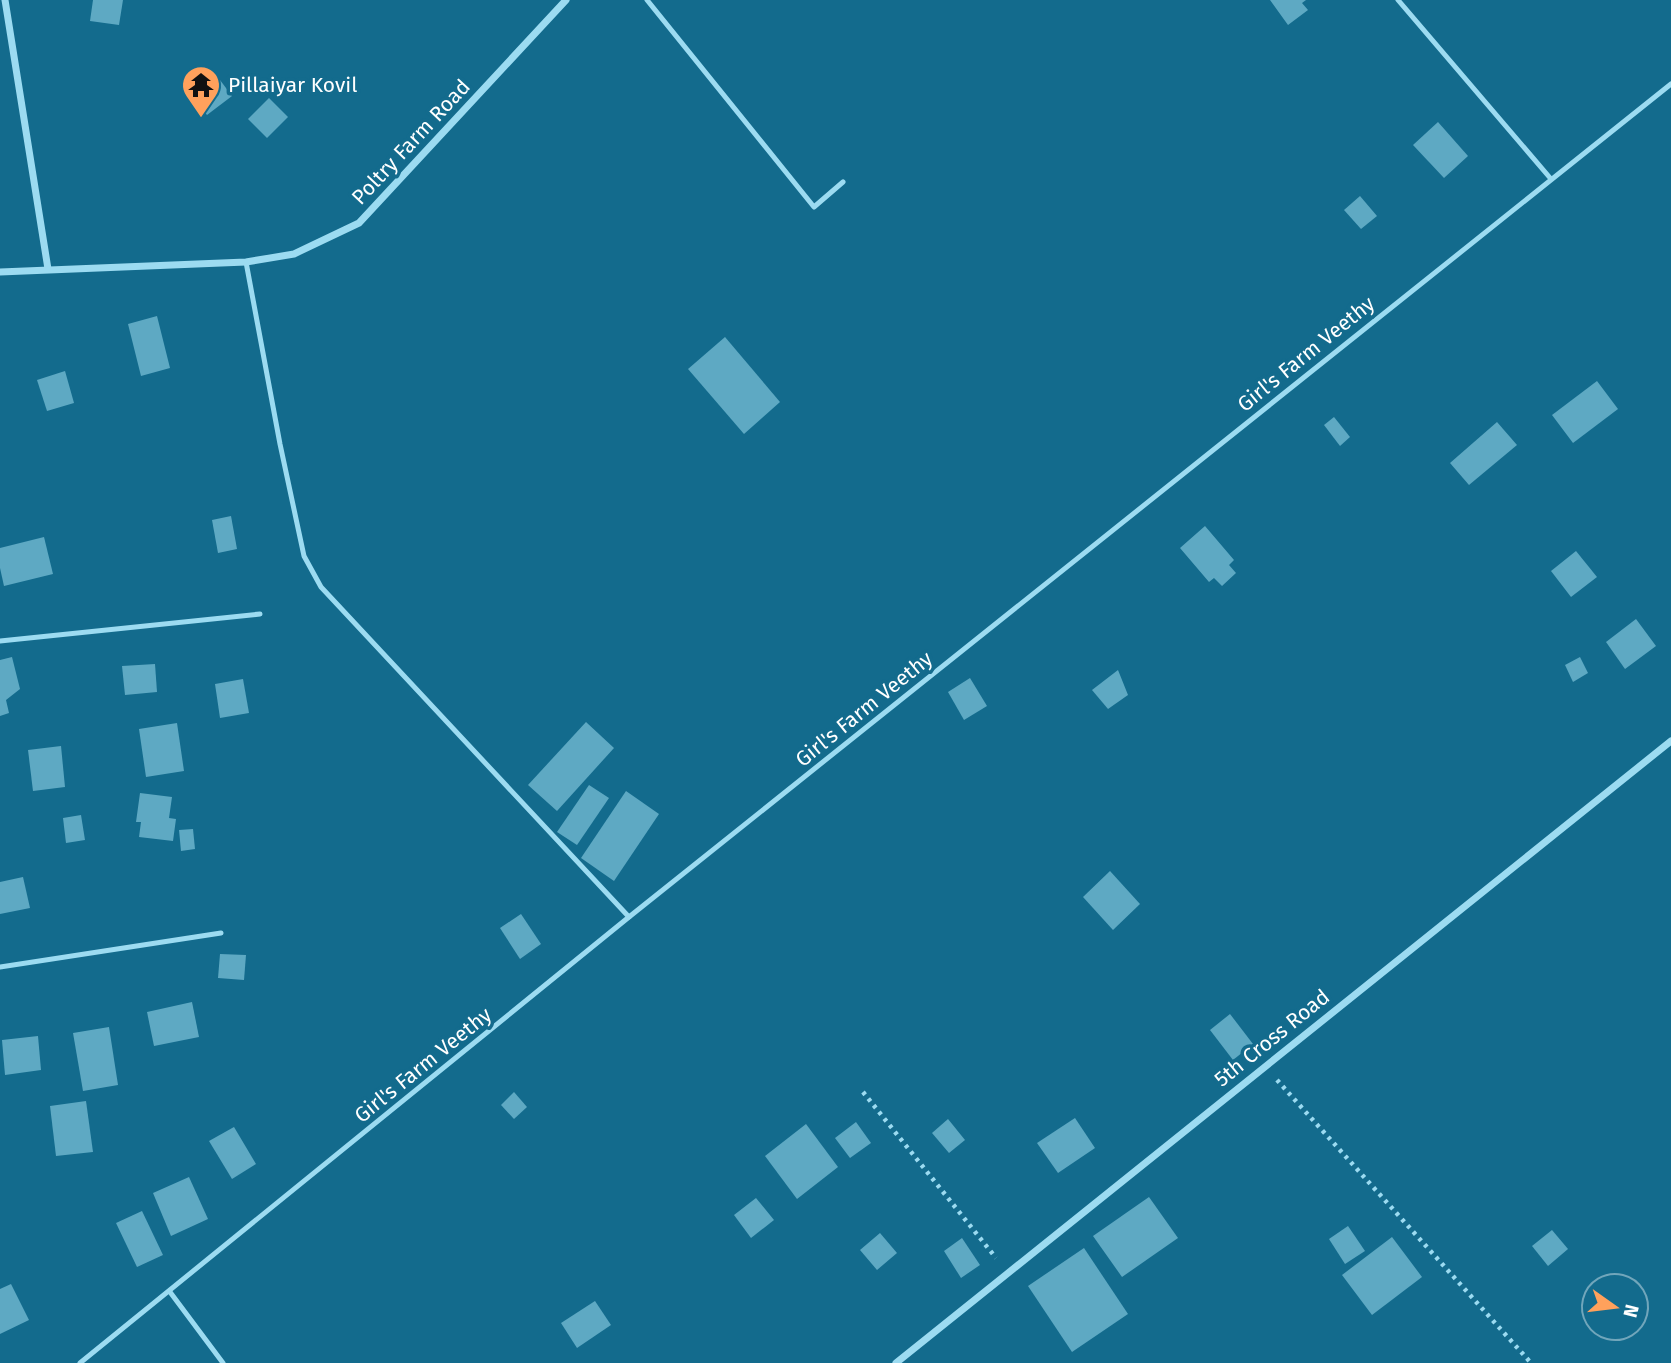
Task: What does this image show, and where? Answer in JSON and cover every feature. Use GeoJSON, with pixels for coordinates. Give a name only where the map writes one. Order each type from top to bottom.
{"type":"FeatureCollection","features":[{"type":"Feature","properties":{"kind":"street"},"geometry":{"type":"LineString","coordinates":[[5,0],[48,269]]}},
{"type":"Feature","properties":{"kind":"street","name":"Poltry Farm Road"},"geometry":{"type":"LineString","coordinates":[[0,272],[246,262],[294,254],[359,223],[566,0]]}},
{"type":"Feature","properties":{"kind":"street","name":"5th Cross Road"},"geometry":{"type":"LineString","coordinates":[[896,1363],[1671,741]]}},
{"type":"Feature","properties":{"kind":"lane"},"geometry":{"type":"LineString","coordinates":[[647,0],[814,207],[843,182]]}},
{"type":"Feature","properties":{"kind":"lane"},"geometry":{"type":"LineString","coordinates":[[1398,0],[1551,179]]}},
{"type":"Feature","properties":{"kind":"lane","name":"Girl's Farm Veethy"},"geometry":{"type":"LineString","coordinates":[[80,1363],[629,917],[1671,84]]}},
{"type":"Feature","properties":{"kind":"lane"},"geometry":{"type":"LineString","coordinates":[[246,262],[304,556],[321,587],[629,917]]}},
{"type":"Feature","properties":{"kind":"lane"},"geometry":{"type":"LineString","coordinates":[[0,641],[260,614]]}},
{"type":"Feature","properties":{"kind":"lane"},"geometry":{"type":"LineString","coordinates":[[0,967],[221,933]]}},
{"type":"Feature","properties":{"kind":"lane"},"geometry":{"type":"LineString","coordinates":[[170,1292],[223,1363]]}},
{"type":"Feature","properties":{"kind":"path"},"geometry":{"type":"LineString","coordinates":[[1264,1066],[1531,1363]]}},
{"type":"Feature","properties":{"kind":"path"},"geometry":{"type":"LineString","coordinates":[[863,1092],[1008,1273]]}},
{"type":"Feature","properties":{"kind":"building"},"geometry":{"type":"Polygon","coordinates":[[[93,0],[123,0],[119,25],[90,21],[93,0]]]}},
{"type":"Feature","properties":{"kind":"building"},"geometry":{"type":"Polygon","coordinates":[[[1270,0],[1306,0],[1302,3],[1308,10],[1288,25],[1270,0]]]}},
{"type":"Feature","properties":{"kind":"building"},"geometry":{"type":"Polygon","coordinates":[[[220,80],[232,96],[207,115],[195,100],[220,80]]]}},
{"type":"Feature","properties":{"kind":"building"},"geometry":{"type":"Polygon","coordinates":[[[269,98],[288,117],[267,138],[248,119],[269,98]]]}},
{"type":"Feature","properties":{"kind":"building"},"geometry":{"type":"Polygon","coordinates":[[[1438,122],[1468,156],[1444,178],[1413,145],[1438,122]]]}},
{"type":"Feature","properties":{"kind":"building"},"geometry":{"type":"Polygon","coordinates":[[[1360,196],[1377,216],[1361,229],[1344,210],[1360,196]]]}},
{"type":"Feature","properties":{"kind":"building"},"geometry":{"type":"Polygon","coordinates":[[[157,316],[170,368],[141,376],[128,324],[157,316]]]}},
{"type":"Feature","properties":{"kind":"building"},"geometry":{"type":"Polygon","coordinates":[[[725,337],[780,402],[744,434],[688,369],[725,337]]]}},
{"type":"Feature","properties":{"kind":"building"},"geometry":{"type":"Polygon","coordinates":[[[65,371],[74,403],[47,411],[37,380],[65,371]]]}},
{"type":"Feature","properties":{"kind":"building"},"geometry":{"type":"Polygon","coordinates":[[[1597,381],[1618,409],[1573,443],[1552,415],[1597,381]]]}},
{"type":"Feature","properties":{"kind":"building"},"geometry":{"type":"Polygon","coordinates":[[[1334,417],[1350,437],[1340,446],[1324,425],[1334,417]]]}},
{"type":"Feature","properties":{"kind":"building"},"geometry":{"type":"Polygon","coordinates":[[[1497,422],[1517,445],[1469,485],[1450,463],[1497,422]]]}},
{"type":"Feature","properties":{"kind":"building"},"geometry":{"type":"Polygon","coordinates":[[[231,516],[237,549],[218,553],[212,520],[231,516]]]}},
{"type":"Feature","properties":{"kind":"building"},"geometry":{"type":"Polygon","coordinates":[[[1205,526],[1234,560],[1229,565],[1236,573],[1222,586],[1214,578],[1209,582],[1180,548],[1205,526]]]}},
{"type":"Feature","properties":{"kind":"building"},"geometry":{"type":"Polygon","coordinates":[[[44,537],[53,574],[4,586],[0,548],[44,537]]]}},
{"type":"Feature","properties":{"kind":"building"},"geometry":{"type":"Polygon","coordinates":[[[1576,551],[1597,577],[1571,597],[1551,571],[1576,551]]]}},
{"type":"Feature","properties":{"kind":"building"},"geometry":{"type":"Polygon","coordinates":[[[1636,619],[1656,646],[1625,669],[1606,642],[1636,619]]]}},
{"type":"Feature","properties":{"kind":"building"},"geometry":{"type":"Polygon","coordinates":[[[12,657],[20,689],[6,700],[9,713],[0,716],[0,660],[12,657]]]}},
{"type":"Feature","properties":{"kind":"building"},"geometry":{"type":"Polygon","coordinates":[[[1580,657],[1588,673],[1573,682],[1565,665],[1580,657]]]}},
{"type":"Feature","properties":{"kind":"building"},"geometry":{"type":"Polygon","coordinates":[[[155,664],[157,692],[125,695],[122,666],[155,664]]]}},
{"type":"Feature","properties":{"kind":"building"},"geometry":{"type":"Polygon","coordinates":[[[1118,670],[1128,695],[1108,709],[1092,690],[1118,670]]]}},
{"type":"Feature","properties":{"kind":"building"},"geometry":{"type":"Polygon","coordinates":[[[970,678],[987,706],[964,720],[948,692],[970,678]]]}},
{"type":"Feature","properties":{"kind":"building"},"geometry":{"type":"Polygon","coordinates":[[[243,679],[249,713],[220,718],[215,684],[243,679]]]}},
{"type":"Feature","properties":{"kind":"building"},"geometry":{"type":"Polygon","coordinates":[[[586,722],[614,748],[557,811],[528,785],[586,722]]]}},
{"type":"Feature","properties":{"kind":"building"},"geometry":{"type":"Polygon","coordinates":[[[177,723],[184,771],[146,777],[139,729],[177,723]]]}},
{"type":"Feature","properties":{"kind":"building"},"geometry":{"type":"Polygon","coordinates":[[[61,746],[65,787],[33,791],[28,750],[61,746]]]}},
{"type":"Feature","properties":{"kind":"building"},"geometry":{"type":"Polygon","coordinates":[[[589,785],[609,798],[577,845],[557,832],[589,785]]]}},
{"type":"Feature","properties":{"kind":"building"},"geometry":{"type":"Polygon","coordinates":[[[626,791],[659,814],[614,881],[581,858],[626,791]]]}},
{"type":"Feature","properties":{"kind":"building"},"geometry":{"type":"Polygon","coordinates":[[[140,793],[172,797],[169,818],[176,819],[173,841],[139,837],[141,822],[136,822],[140,793]]]}},
{"type":"Feature","properties":{"kind":"building"},"geometry":{"type":"Polygon","coordinates":[[[81,815],[85,840],[66,843],[63,818],[81,815]]]}},
{"type":"Feature","properties":{"kind":"building"},"geometry":{"type":"Polygon","coordinates":[[[193,829],[195,849],[181,851],[179,830],[193,829]]]}},
{"type":"Feature","properties":{"kind":"building"},"geometry":{"type":"Polygon","coordinates":[[[1110,871],[1140,904],[1113,930],[1083,897],[1110,871]]]}},
{"type":"Feature","properties":{"kind":"building"},"geometry":{"type":"Polygon","coordinates":[[[23,877],[30,908],[0,914],[0,882],[23,877]]]}},
{"type":"Feature","properties":{"kind":"building"},"geometry":{"type":"Polygon","coordinates":[[[521,914],[541,944],[520,959],[500,928],[521,914]]]}},
{"type":"Feature","properties":{"kind":"building"},"geometry":{"type":"Polygon","coordinates":[[[220,954],[246,955],[244,980],[218,978],[220,954]]]}},
{"type":"Feature","properties":{"kind":"building"},"geometry":{"type":"Polygon","coordinates":[[[192,1002],[199,1037],[154,1046],[147,1012],[192,1002]]]}},
{"type":"Feature","properties":{"kind":"building"},"geometry":{"type":"Polygon","coordinates":[[[1230,1014],[1253,1044],[1233,1060],[1210,1030],[1230,1014]]]}},
{"type":"Feature","properties":{"kind":"building"},"geometry":{"type":"Polygon","coordinates":[[[109,1027],[118,1085],[83,1091],[73,1033],[109,1027]]]}},
{"type":"Feature","properties":{"kind":"building"},"geometry":{"type":"Polygon","coordinates":[[[38,1036],[41,1070],[5,1075],[2,1040],[38,1036]]]}},
{"type":"Feature","properties":{"kind":"building"},"geometry":{"type":"Polygon","coordinates":[[[514,1092],[527,1107],[514,1119],[501,1105],[514,1092]]]}},
{"type":"Feature","properties":{"kind":"building"},"geometry":{"type":"Polygon","coordinates":[[[86,1101],[93,1152],[56,1156],[50,1106],[86,1101]]]}},
{"type":"Feature","properties":{"kind":"building"},"geometry":{"type":"Polygon","coordinates":[[[1075,1118],[1095,1148],[1058,1173],[1037,1143],[1075,1118]]]}},
{"type":"Feature","properties":{"kind":"building"},"geometry":{"type":"Polygon","coordinates":[[[948,1119],[965,1140],[949,1153],[932,1133],[948,1119]]]}},
{"type":"Feature","properties":{"kind":"building"},"geometry":{"type":"Polygon","coordinates":[[[856,1122],[871,1143],[850,1158],[835,1138],[856,1122]]]}},
{"type":"Feature","properties":{"kind":"building"},"geometry":{"type":"Polygon","coordinates":[[[806,1124],[838,1167],[797,1199],[765,1156],[806,1124]]]}},
{"type":"Feature","properties":{"kind":"building"},"geometry":{"type":"Polygon","coordinates":[[[234,1127],[256,1164],[232,1179],[209,1141],[234,1127]]]}},
{"type":"Feature","properties":{"kind":"building"},"geometry":{"type":"Polygon","coordinates":[[[189,1177],[208,1219],[171,1236],[153,1193],[189,1177]]]}},
{"type":"Feature","properties":{"kind":"building"},"geometry":{"type":"Polygon","coordinates":[[[1149,1197],[1178,1238],[1122,1277],[1093,1236],[1149,1197]]]}},
{"type":"Feature","properties":{"kind":"building"},"geometry":{"type":"Polygon","coordinates":[[[756,1198],[774,1220],[751,1238],[734,1215],[756,1198]]]}},
{"type":"Feature","properties":{"kind":"building"},"geometry":{"type":"Polygon","coordinates":[[[142,1211],[163,1255],[137,1267],[116,1223],[142,1211]]]}},
{"type":"Feature","properties":{"kind":"building"},"geometry":{"type":"Polygon","coordinates":[[[1348,1226],[1365,1251],[1345,1264],[1329,1239],[1348,1226]]]}},
{"type":"Feature","properties":{"kind":"building"},"geometry":{"type":"Polygon","coordinates":[[[1552,1230],[1568,1249],[1548,1266],[1532,1246],[1552,1230]]]}},
{"type":"Feature","properties":{"kind":"building"},"geometry":{"type":"Polygon","coordinates":[[[880,1233],[897,1253],[877,1270],[860,1250],[880,1233]]]}},
{"type":"Feature","properties":{"kind":"building"},"geometry":{"type":"Polygon","coordinates":[[[1392,1237],[1422,1277],[1372,1315],[1342,1275],[1392,1237]]]}},
{"type":"Feature","properties":{"kind":"building"},"geometry":{"type":"Polygon","coordinates":[[[962,1238],[980,1265],[961,1278],[944,1251],[962,1238]]]}},
{"type":"Feature","properties":{"kind":"building"},"geometry":{"type":"Polygon","coordinates":[[[1084,1248],[1128,1314],[1072,1352],[1028,1286],[1084,1248]]]}},
{"type":"Feature","properties":{"kind":"building"},"geometry":{"type":"Polygon","coordinates":[[[11,1284],[29,1320],[0,1334],[0,1289],[11,1284]]]}},
{"type":"Feature","properties":{"kind":"building"},"geometry":{"type":"Polygon","coordinates":[[[595,1301],[611,1325],[577,1348],[561,1323],[595,1301]]]}},
{"type":"Feature","properties":{"kind":"place","name":"Pillaiyar Kovil"},"geometry":{"type":"Point","coordinates":[201,119]}}]}
